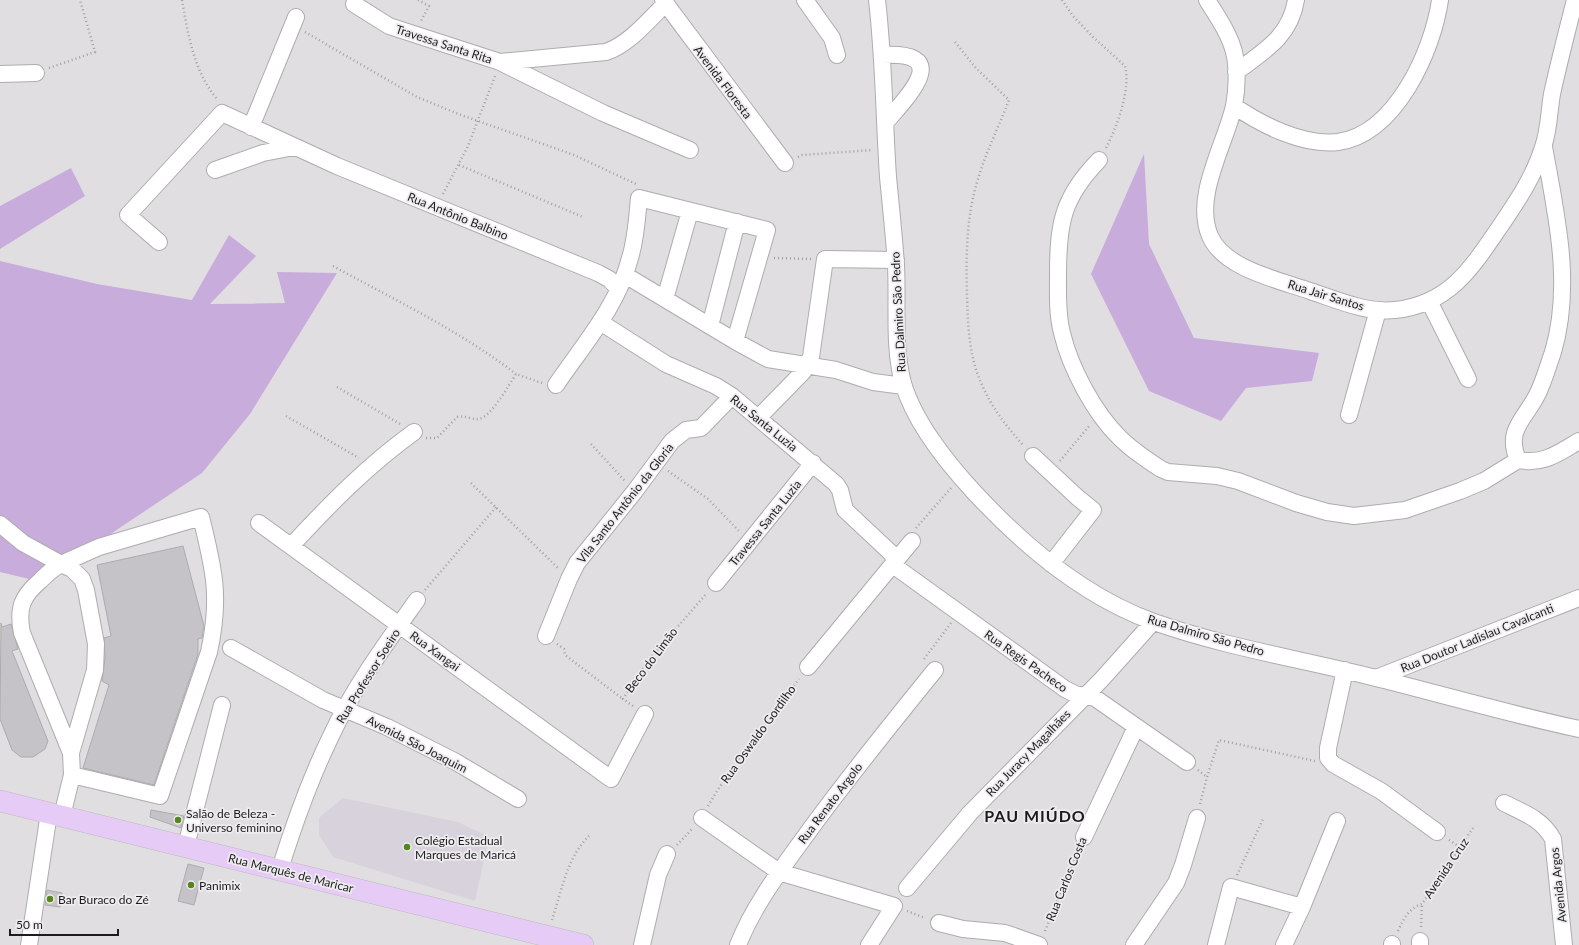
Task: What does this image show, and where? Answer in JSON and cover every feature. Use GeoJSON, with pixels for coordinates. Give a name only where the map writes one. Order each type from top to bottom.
{"type":"FeatureCollection","features":[{"type":"Feature","properties":{"kind":"main road","name":"Rua Marquês de Maricar"},"geometry":{"type":"LineString","coordinates":[[0,801],[583,945]]}},
{"type":"Feature","properties":{"kind":"street"},"geometry":{"type":"LineString","coordinates":[[804,0],[832,38],[837,55]]}},
{"type":"Feature","properties":{"kind":"street","name":"Rua Dalmiro São Pedro"},"geometry":{"type":"LineString","coordinates":[[877,0],[896,260],[899,361],[904,386],[921,421],[961,477],[990,509],[1051,564],[1114,604],[1153,622],[1259,652],[1345,670],[1579,728]]}},
{"type":"Feature","properties":{"kind":"street","name":"Rua Jair Santos"},"geometry":{"type":"LineString","coordinates":[[1207,0],[1230,39],[1234,54],[1236,72],[1234,106],[1208,188],[1206,220],[1210,236],[1216,246],[1234,262],[1250,270],[1348,304],[1378,310],[1394,310],[1429,301],[1446,292],[1462,280],[1474,265],[1523,192],[1544,146],[1557,69],[1575,0]]}},
{"type":"Feature","properties":{"kind":"street"},"geometry":{"type":"LineString","coordinates":[[1236,72],[1276,41],[1287,28],[1296,0]]}},
{"type":"Feature","properties":{"kind":"street"},"geometry":{"type":"LineString","coordinates":[[1234,106],[1270,128],[1293,136],[1337,142],[1354,137],[1369,129],[1386,116],[1400,99],[1425,52],[1435,25],[1440,0]]}},
{"type":"Feature","properties":{"kind":"street","name":"Travessa Santa Rita"},"geometry":{"type":"LineString","coordinates":[[354,4],[389,26],[500,62],[606,52],[618,47],[635,33],[664,2]]}},
{"type":"Feature","properties":{"kind":"street","name":"Avenida Floresta"},"geometry":{"type":"LineString","coordinates":[[664,2],[784,163]]}},
{"type":"Feature","properties":{"kind":"street"},"geometry":{"type":"LineString","coordinates":[[251,127],[295,21]]}},
{"type":"Feature","properties":{"kind":"street"},"geometry":{"type":"LineString","coordinates":[[882,55],[902,54],[912,57],[919,62],[921,72],[918,82],[912,91],[886,122]]}},
{"type":"Feature","properties":{"kind":"street"},"geometry":{"type":"LineString","coordinates":[[500,62],[603,113],[690,150]]}},
{"type":"Feature","properties":{"kind":"street"},"geometry":{"type":"LineString","coordinates":[[0,74],[36,73]]}},
{"type":"Feature","properties":{"kind":"street"},"geometry":{"type":"LineString","coordinates":[[159,242],[128,215],[222,113]]}},
{"type":"Feature","properties":{"kind":"street","name":"Rua Antônio Balbino"},"geometry":{"type":"LineString","coordinates":[[222,113],[294,148],[598,273],[608,279],[622,282],[666,299],[735,342],[768,359],[836,370],[873,382],[904,386]]}},
{"type":"Feature","properties":{"kind":"street"},"geometry":{"type":"LineString","coordinates":[[1518,460],[1513,445],[1514,431],[1537,395],[1547,371],[1558,328],[1563,280],[1555,208],[1544,146]]}},
{"type":"Feature","properties":{"kind":"street"},"geometry":{"type":"LineString","coordinates":[[215,170],[263,153],[294,148]]}},
{"type":"Feature","properties":{"kind":"street"},"geometry":{"type":"LineString","coordinates":[[1099,160],[1086,173],[1070,197],[1064,211],[1058,246],[1059,307],[1062,332],[1072,363],[1100,414],[1120,438],[1140,455],[1168,472],[1217,476],[1238,480],[1296,503],[1327,512],[1354,516],[1405,510],[1453,494],[1484,481],[1518,460],[1529,462],[1542,461],[1579,440]]}},
{"type":"Feature","properties":{"kind":"street"},"geometry":{"type":"LineString","coordinates":[[556,385],[600,322],[622,282],[634,245],[639,198],[767,230],[735,342]]}},
{"type":"Feature","properties":{"kind":"street"},"geometry":{"type":"LineString","coordinates":[[666,299],[690,211]]}},
{"type":"Feature","properties":{"kind":"street"},"geometry":{"type":"LineString","coordinates":[[710,326],[737,222]]}},
{"type":"Feature","properties":{"kind":"street"},"geometry":{"type":"LineString","coordinates":[[759,417],[806,366],[811,357],[825,259],[896,260]]}},
{"type":"Feature","properties":{"kind":"street"},"geometry":{"type":"LineString","coordinates":[[1429,301],[1468,379]]}},
{"type":"Feature","properties":{"kind":"street"},"geometry":{"type":"LineString","coordinates":[[1349,415],[1378,310]]}},
{"type":"Feature","properties":{"kind":"street","name":"Rua Santa Luzia"},"geometry":{"type":"LineString","coordinates":[[600,322],[666,364],[716,386],[732,396],[759,417],[814,463],[836,484],[840,490],[845,510],[892,554],[894,561]]}},
{"type":"Feature","properties":{"kind":"street","name":"Vila Santo Antônio da Gloria"},"geometry":{"type":"LineString","coordinates":[[546,636],[577,563],[679,435],[686,430],[701,428],[732,396]]}},
{"type":"Feature","properties":{"kind":"street"},"geometry":{"type":"LineString","coordinates":[[291,546],[347,486],[414,432]]}},
{"type":"Feature","properties":{"kind":"street"},"geometry":{"type":"LineString","coordinates":[[1033,456],[1050,473],[1093,510],[1051,564]]}},
{"type":"Feature","properties":{"kind":"street","name":"Travessa Santa Luzia"},"geometry":{"type":"LineString","coordinates":[[716,583],[814,463]]}},
{"type":"Feature","properties":{"kind":"street"},"geometry":{"type":"LineString","coordinates":[[71,753],[22,633],[19,615],[21,604],[26,594],[61,564],[99,547],[201,517],[214,566],[216,588],[214,630],[209,652],[160,796],[72,775]]}},
{"type":"Feature","properties":{"kind":"street","name":"Rua Xangai"},"geometry":{"type":"LineString","coordinates":[[258,523],[611,779],[645,714]]}},
{"type":"Feature","properties":{"kind":"street"},"geometry":{"type":"LineString","coordinates":[[0,524],[23,543],[72,569],[82,579],[86,590],[96,644],[95,670],[71,753],[72,775],[56,815],[29,945]]}},
{"type":"Feature","properties":{"kind":"street"},"geometry":{"type":"LineString","coordinates":[[808,667],[912,541]]}},
{"type":"Feature","properties":{"kind":"street","name":"Rua Regis Pacheco"},"geometry":{"type":"LineString","coordinates":[[894,561],[897,568],[1065,689],[1075,694],[1095,698],[1187,762]]}},
{"type":"Feature","properties":{"kind":"street","name":"Rua Doutor Ladislau Cavalcanti"},"geometry":{"type":"LineString","coordinates":[[1376,678],[1579,598]]}},
{"type":"Feature","properties":{"kind":"street","name":"Rua Professor Soeiro"},"geometry":{"type":"LineString","coordinates":[[280,869],[298,811],[328,742],[344,710],[417,600]]}},
{"type":"Feature","properties":{"kind":"street","name":"Rua Juracy Magalhães"},"geometry":{"type":"LineString","coordinates":[[907,888],[970,813],[1102,679],[1153,622]]}},
{"type":"Feature","properties":{"kind":"street","name":"Avenida São Joaquim"},"geometry":{"type":"LineString","coordinates":[[231,648],[344,710],[401,734],[456,762],[518,799]]}},
{"type":"Feature","properties":{"kind":"street","name":"Rua Renato Argolo"},"geometry":{"type":"LineString","coordinates":[[738,945],[743,932],[779,872],[855,769],[935,670]]}},
{"type":"Feature","properties":{"kind":"street"},"geometry":{"type":"LineString","coordinates":[[1345,670],[1328,748],[1328,758],[1333,764],[1381,791],[1437,832]]}},
{"type":"Feature","properties":{"kind":"street"},"geometry":{"type":"LineString","coordinates":[[186,846],[222,706]]}},
{"type":"Feature","properties":{"kind":"street","name":"Rua Carlos Costa"},"geometry":{"type":"LineString","coordinates":[[1084,837],[1136,727]]}},
{"type":"Feature","properties":{"kind":"street","name":"Avenida Argos"},"geometry":{"type":"LineString","coordinates":[[1504,803],[1535,818],[1547,828],[1553,839],[1564,945]]}},
{"type":"Feature","properties":{"kind":"street"},"geometry":{"type":"LineString","coordinates":[[702,818],[779,872],[894,906],[869,945]]}},
{"type":"Feature","properties":{"kind":"street"},"geometry":{"type":"LineString","coordinates":[[1134,945],[1176,883],[1197,818]]}},
{"type":"Feature","properties":{"kind":"street"},"geometry":{"type":"LineString","coordinates":[[1284,945],[1302,907],[1337,821]]}},
{"type":"Feature","properties":{"kind":"street"},"geometry":{"type":"LineString","coordinates":[[642,945],[658,875],[667,854]]}},
{"type":"Feature","properties":{"kind":"street"},"geometry":{"type":"LineString","coordinates":[[1216,945],[1231,887],[1302,907]]}},
{"type":"Feature","properties":{"kind":"street"},"geometry":{"type":"LineString","coordinates":[[939,923],[963,929],[1042,938]]}},
{"type":"Feature","properties":{"kind":"path"},"geometry":{"type":"LineString","coordinates":[[36,73],[95,52],[80,0]]}},
{"type":"Feature","properties":{"kind":"path"},"geometry":{"type":"LineString","coordinates":[[182,0],[189,38],[204,82],[218,101],[222,113]]}},
{"type":"Feature","properties":{"kind":"path"},"geometry":{"type":"LineString","coordinates":[[414,34],[429,6],[418,0]]}},
{"type":"Feature","properties":{"kind":"path"},"geometry":{"type":"LineString","coordinates":[[1062,0],[1073,16],[1092,36],[1125,66],[1127,72],[1127,83],[1121,109],[1111,138],[1099,160]]}},
{"type":"Feature","properties":{"kind":"path"},"geometry":{"type":"LineString","coordinates":[[295,21],[352,61],[417,97],[478,121],[574,155],[638,185],[639,198]]}},
{"type":"Feature","properties":{"kind":"path"},"geometry":{"type":"LineString","coordinates":[[955,42],[975,66],[1009,100],[978,178],[971,207],[966,254],[968,332],[974,364],[981,384],[993,407],[1012,433],[1033,456]]}},
{"type":"Feature","properties":{"kind":"path"},"geometry":{"type":"LineString","coordinates":[[437,207],[450,179],[459,165],[478,121],[500,62]]}},
{"type":"Feature","properties":{"kind":"path"},"geometry":{"type":"LineString","coordinates":[[784,163],[802,155],[887,149]]}},
{"type":"Feature","properties":{"kind":"path"},"geometry":{"type":"LineString","coordinates":[[459,165],[583,217]]}},
{"type":"Feature","properties":{"kind":"path"},"geometry":{"type":"LineString","coordinates":[[759,258],[825,259]]}},
{"type":"Feature","properties":{"kind":"path"},"geometry":{"type":"LineString","coordinates":[[334,266],[454,331],[491,355],[516,374],[532,381],[556,385]]}},
{"type":"Feature","properties":{"kind":"path"},"geometry":{"type":"LineString","coordinates":[[337,387],[414,432],[433,439],[439,437],[457,417],[465,416],[476,419],[484,417],[495,405],[516,374]]}},
{"type":"Feature","properties":{"kind":"path"},"geometry":{"type":"LineString","coordinates":[[1050,473],[1077,438],[1100,414]]}},
{"type":"Feature","properties":{"kind":"path"},"geometry":{"type":"LineString","coordinates":[[286,416],[371,466]]}},
{"type":"Feature","properties":{"kind":"path"},"geometry":{"type":"LineString","coordinates":[[592,444],[635,491]]}},
{"type":"Feature","properties":{"kind":"path"},"geometry":{"type":"LineString","coordinates":[[656,463],[708,499],[750,542]]}},
{"type":"Feature","properties":{"kind":"path"},"geometry":{"type":"LineString","coordinates":[[912,541],[908,538],[961,477]]}},
{"type":"Feature","properties":{"kind":"path"},"geometry":{"type":"LineString","coordinates":[[472,483],[497,506],[569,579]]}},
{"type":"Feature","properties":{"kind":"path"},"geometry":{"type":"LineString","coordinates":[[417,600],[497,506]]}},
{"type":"Feature","properties":{"kind":"path","name":"Beco do Limão"},"geometry":{"type":"LineString","coordinates":[[645,714],[622,699],[647,662],[716,583]]}},
{"type":"Feature","properties":{"kind":"path"},"geometry":{"type":"LineString","coordinates":[[935,670],[924,659],[958,613]]}},
{"type":"Feature","properties":{"kind":"path"},"geometry":{"type":"LineString","coordinates":[[546,636],[564,649],[565,656],[622,699]]}},
{"type":"Feature","properties":{"kind":"path","name":"Rua Oswaldo Gordilho"},"geometry":{"type":"LineString","coordinates":[[667,854],[702,818],[728,772],[808,667]]}},
{"type":"Feature","properties":{"kind":"path"},"geometry":{"type":"LineString","coordinates":[[1197,818],[1207,777],[1219,740],[1333,764]]}},
{"type":"Feature","properties":{"kind":"path"},"geometry":{"type":"LineString","coordinates":[[1231,887],[1263,819]]}},
{"type":"Feature","properties":{"kind":"path","name":"Avenida Cruz"},"geometry":{"type":"LineString","coordinates":[[1392,945],[1408,912],[1422,904],[1473,828]]}},
{"type":"Feature","properties":{"kind":"path"},"geometry":{"type":"LineString","coordinates":[[547,936],[574,855],[580,844],[589,836]]}},
{"type":"Feature","properties":{"kind":"path","name":"Rua Carlos Costa"},"geometry":{"type":"LineString","coordinates":[[1042,938],[1084,837]]}},
{"type":"Feature","properties":{"kind":"path"},"geometry":{"type":"LineString","coordinates":[[1420,943],[1422,904]]}},
{"type":"Feature","properties":{"kind":"path"},"geometry":{"type":"LineString","coordinates":[[894,906],[939,923]]}},
{"type":"Feature","properties":{"kind":"shaded area"},"geometry":{"type":"Polygon","coordinates":[[[1144,154],[1149,244],[1194,338],[1319,353],[1312,381],[1246,388],[1221,421],[1149,391],[1091,274],[1144,154]]]}},
{"type":"Feature","properties":{"kind":"shaded area"},"geometry":{"type":"Polygon","coordinates":[[[71,168],[85,196],[0,249],[0,206],[71,168]]]}},
{"type":"Feature","properties":{"kind":"shaded area"},"geometry":{"type":"Polygon","coordinates":[[[229,235],[256,256],[210,304],[285,303],[277,272],[337,273],[250,414],[202,473],[115,531],[46,583],[0,572],[0,261],[97,284],[192,300],[229,235]]]}},
{"type":"Feature","properties":{"kind":"shaded area","name":"Colégio Estadual Marques de Maricá"},"geometry":{"type":"Polygon","coordinates":[[[343,798],[458,822],[489,837],[475,901],[333,857],[319,835],[319,818],[343,798]]]}},
{"type":"Feature","properties":{"kind":"building"},"geometry":{"type":"Polygon","coordinates":[[[183,546],[204,626],[202,638],[198,639],[198,654],[154,785],[83,768],[109,685],[102,681],[105,658],[104,638],[111,636],[97,565],[183,546]]]}},
{"type":"Feature","properties":{"kind":"building"},"geometry":{"type":"Polygon","coordinates":[[[1,623],[2,627],[11,624],[18,649],[12,651],[48,741],[45,749],[33,757],[21,757],[12,750],[0,719],[1,623]]]}},
{"type":"Feature","properties":{"kind":"building"},"geometry":{"type":"Polygon","coordinates":[[[151,810],[184,816],[181,828],[150,817],[151,810]]]}},
{"type":"Feature","properties":{"kind":"building","name":"Panimix"},"geometry":{"type":"Polygon","coordinates":[[[188,864],[204,868],[194,905],[178,901],[188,864]]]}},
{"type":"Feature","properties":{"kind":"building","name":"Bar Buraco do Zé"},"geometry":{"type":"Polygon","coordinates":[[[47,890],[62,893],[60,907],[45,905],[47,890]]]}},
{"type":"Feature","properties":{"kind":"place","name":"Salão de Beleza - Universo feminino"},"geometry":{"type":"Point","coordinates":[178,820]}},
{"type":"Feature","properties":{"kind":"place","name":"Colégio Estadual Marques de Maricá"},"geometry":{"type":"Point","coordinates":[407,847]}},
{"type":"Feature","properties":{"kind":"place","name":"Panimix"},"geometry":{"type":"Point","coordinates":[191,885]}},
{"type":"Feature","properties":{"kind":"place","name":"Bar Buraco do Zé"},"geometry":{"type":"Point","coordinates":[50,899]}},
{"type":"Feature","properties":{"kind":"district","name":"PAU MIÚDO"},"geometry":{"type":"Point","coordinates":[1035,815]}}]}
